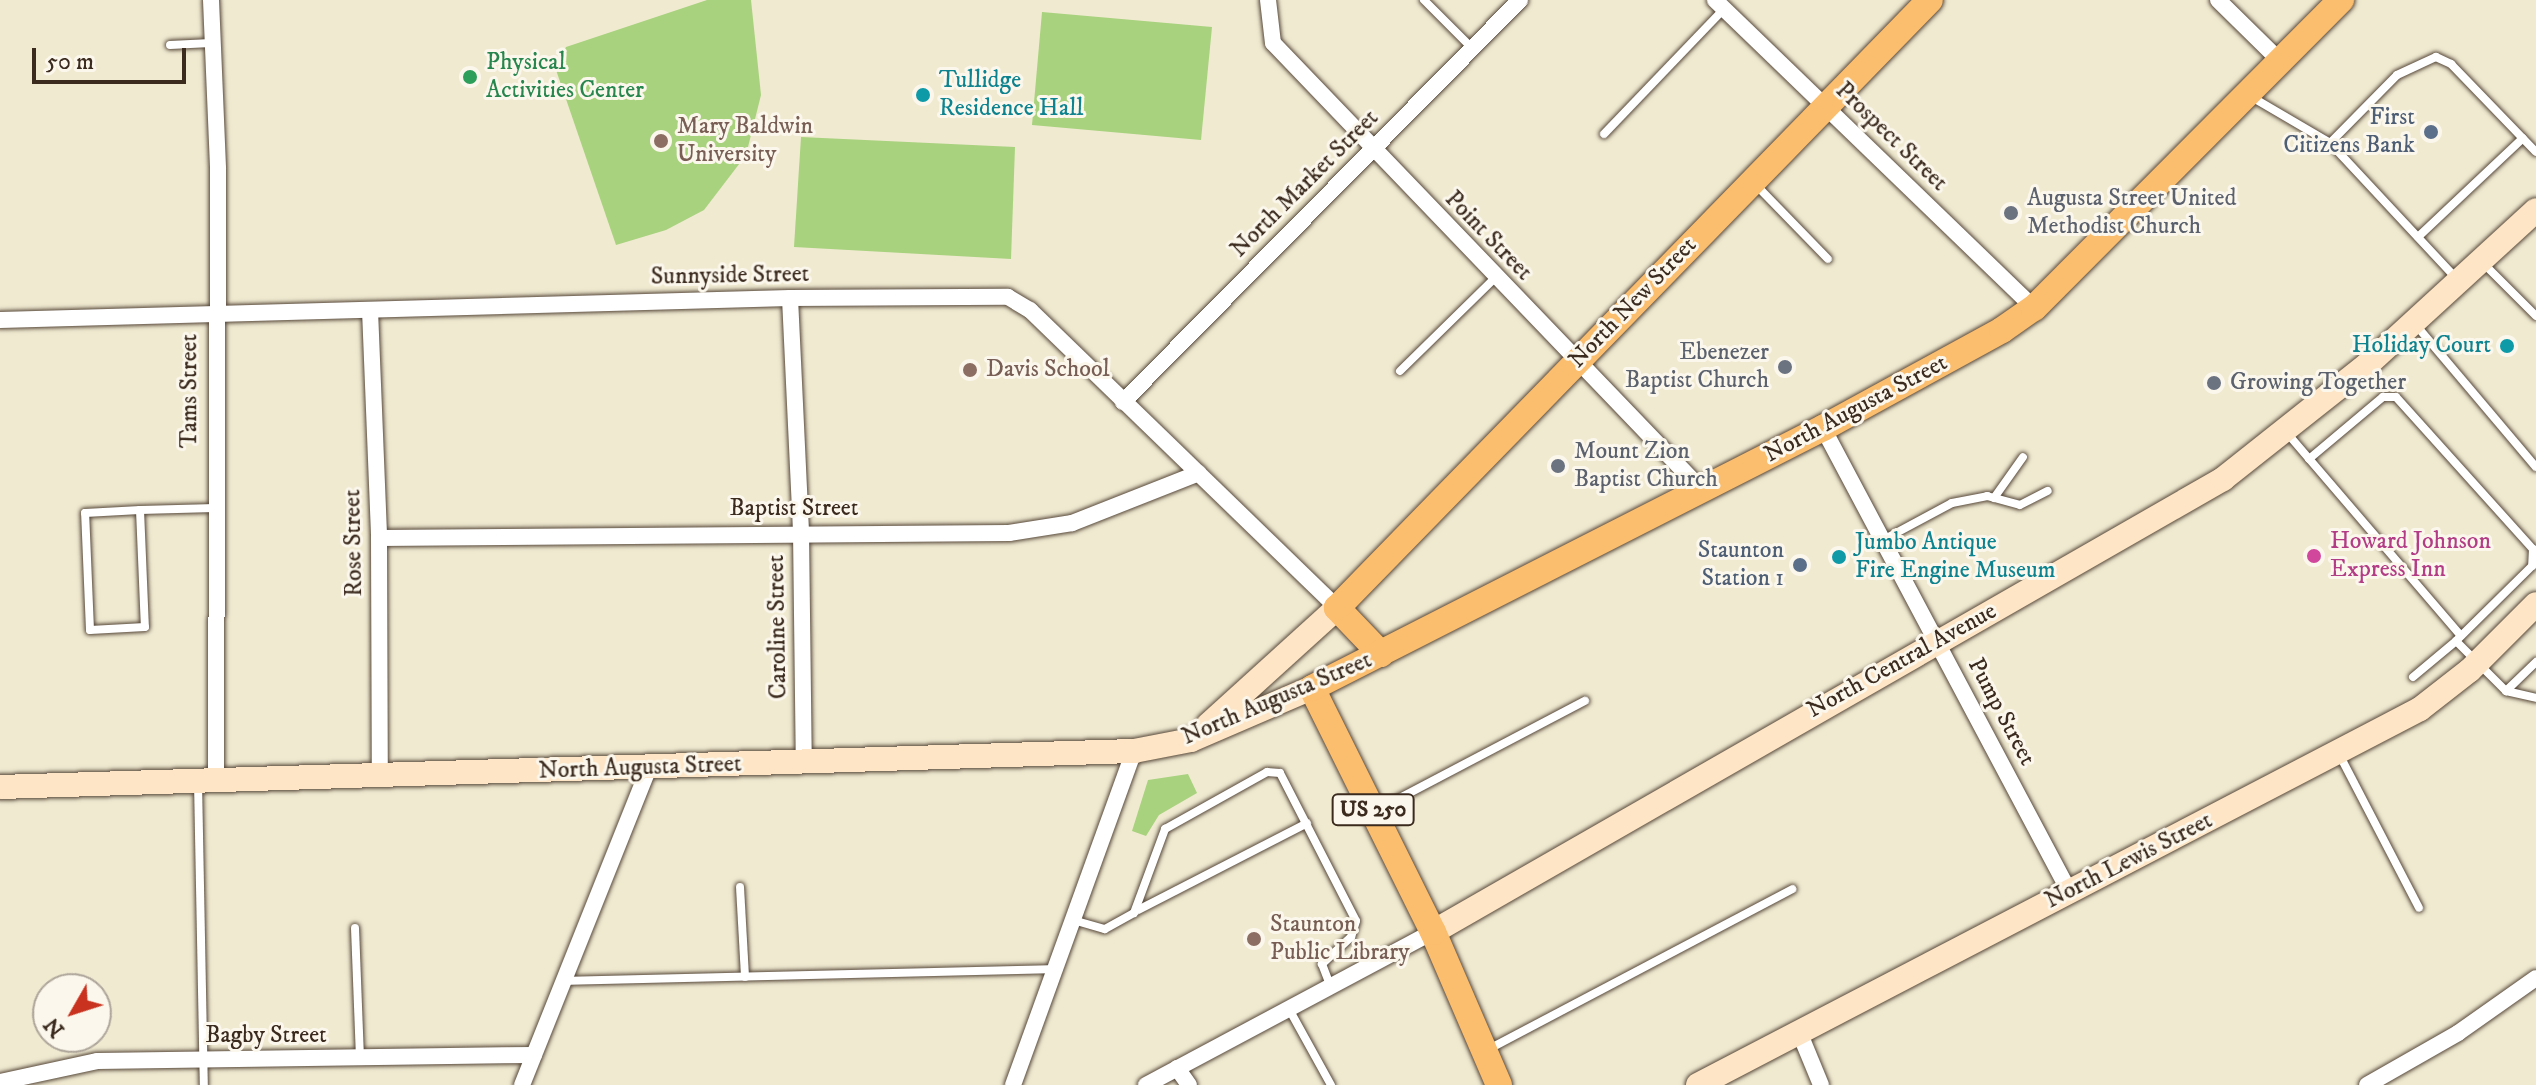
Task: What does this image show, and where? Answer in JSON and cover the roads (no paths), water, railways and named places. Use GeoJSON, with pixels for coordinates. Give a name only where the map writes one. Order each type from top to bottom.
{"type":"FeatureCollection","features":[{"type":"Feature","properties":{"kind":"main road","name":"North New Street"},"geometry":{"type":"LineString","coordinates":[[1337,608],[1930,0]]}},
{"type":"Feature","properties":{"kind":"main road","name":"North Augusta Street"},"geometry":{"type":"LineString","coordinates":[[1312,688],[1823,428],[2034,308],[2341,0]]}},
{"type":"Feature","properties":{"kind":"main road"},"geometry":{"type":"LineString","coordinates":[[1337,608],[1381,654]]}},
{"type":"Feature","properties":{"kind":"main road","name":"US 250"},"geometry":{"type":"LineString","coordinates":[[1312,688],[1433,932],[1499,1085]]}},
{"type":"Feature","properties":{"kind":"street","name":"Tams Street"},"geometry":{"type":"LineString","coordinates":[[207,781],[215,508],[214,315],[218,169],[211,0]]}},
{"type":"Feature","properties":{"kind":"street","name":"Point Street"},"geometry":{"type":"LineString","coordinates":[[1268,0],[1273,43],[1495,278],[1702,490]]}},
{"type":"Feature","properties":{"kind":"street","name":"North Market Street"},"geometry":{"type":"LineString","coordinates":[[1123,402],[1520,0]]}},
{"type":"Feature","properties":{"kind":"street"},"geometry":{"type":"LineString","coordinates":[[2218,0],[2280,61]]}},
{"type":"Feature","properties":{"kind":"street","name":"Prospect Street"},"geometry":{"type":"LineString","coordinates":[[1720,4],[2034,308]]}},
{"type":"Feature","properties":{"kind":"street","name":"North Central Avenue"},"geometry":{"type":"LineString","coordinates":[[1433,932],[1936,641],[2212,486],[2286,432],[2460,282],[2536,210]]}},
{"type":"Feature","properties":{"kind":"street","name":"Sunnyside Street"},"geometry":{"type":"LineString","coordinates":[[0,320],[790,298],[1008,297],[1030,310],[1337,608]]}},
{"type":"Feature","properties":{"kind":"street","name":"Caroline Street"},"geometry":{"type":"LineString","coordinates":[[790,298],[801,532],[804,763]]}},
{"type":"Feature","properties":{"kind":"street","name":"Rose Street"},"geometry":{"type":"LineString","coordinates":[[370,310],[379,538],[380,775]]}},
{"type":"Feature","properties":{"kind":"street","name":"Pump Street"},"geometry":{"type":"LineString","coordinates":[[1823,428],[2069,891]]}},
{"type":"Feature","properties":{"kind":"street","name":"Baptist Street"},"geometry":{"type":"LineString","coordinates":[[379,538],[801,532],[1009,533],[1072,523],[1199,473]]}},
{"type":"Feature","properties":{"kind":"street","name":"North Lewis Street"},"geometry":{"type":"LineString","coordinates":[[1698,1085],[2420,709],[2477,663],[2536,604]]}},
{"type":"Feature","properties":{"kind":"street","name":"North New Street"},"geometry":{"type":"LineString","coordinates":[[1191,740],[1337,608]]}},
{"type":"Feature","properties":{"kind":"street","name":"North Augusta Street"},"geometry":{"type":"LineString","coordinates":[[0,787],[1134,751],[1191,740],[1312,688]]}},
{"type":"Feature","properties":{"kind":"street"},"geometry":{"type":"LineString","coordinates":[[1013,1085],[1134,751]]}},
{"type":"Feature","properties":{"kind":"street"},"geometry":{"type":"LineString","coordinates":[[522,1085],[649,767]]}},
{"type":"Feature","properties":{"kind":"street"},"geometry":{"type":"LineString","coordinates":[[1146,1085],[1433,932]]}},
{"type":"Feature","properties":{"kind":"street"},"geometry":{"type":"LineString","coordinates":[[2367,1085],[2458,1033],[2536,978]]}},
{"type":"Feature","properties":{"kind":"street"},"geometry":{"type":"LineString","coordinates":[[1800,1034],[1821,1085]]}},
{"type":"Feature","properties":{"kind":"street","name":"Bagby Street"},"geometry":{"type":"LineString","coordinates":[[0,1082],[97,1061],[360,1060],[534,1055]]}},
{"type":"Feature","properties":{"kind":"street"},"geometry":{"type":"LineString","coordinates":[[1177,1068],[1189,1085]]}},
{"type":"Feature","properties":{"kind":"lane"},"geometry":{"type":"LineString","coordinates":[[1424,0],[1473,48]]}},
{"type":"Feature","properties":{"kind":"lane"},"geometry":{"type":"LineString","coordinates":[[1604,134],[1720,4]]}},
{"type":"Feature","properties":{"kind":"lane"},"geometry":{"type":"LineString","coordinates":[[170,45],[211,43]]}},
{"type":"Feature","properties":{"kind":"lane"},"geometry":{"type":"LineString","coordinates":[[2330,143],[2397,75],[2436,57],[2451,64],[2536,152]]}},
{"type":"Feature","properties":{"kind":"lane"},"geometry":{"type":"LineString","coordinates":[[2247,95],[2330,143],[2460,282]]}},
{"type":"Feature","properties":{"kind":"lane"},"geometry":{"type":"LineString","coordinates":[[2418,237],[2523,138]]}},
{"type":"Feature","properties":{"kind":"lane"},"geometry":{"type":"LineString","coordinates":[[1752,181],[1828,259]]}},
{"type":"Feature","properties":{"kind":"lane"},"geometry":{"type":"LineString","coordinates":[[2482,262],[2536,316]]}},
{"type":"Feature","properties":{"kind":"lane"},"geometry":{"type":"LineString","coordinates":[[1400,371],[1495,278]]}},
{"type":"Feature","properties":{"kind":"lane"},"geometry":{"type":"LineString","coordinates":[[2414,322],[2536,467]]}},
{"type":"Feature","properties":{"kind":"lane"},"geometry":{"type":"LineString","coordinates":[[2309,459],[2383,397],[2396,397],[2533,549],[2532,566],[2413,677]]}},
{"type":"Feature","properties":{"kind":"lane"},"geometry":{"type":"LineString","coordinates":[[2286,432],[2477,663],[2506,691],[2536,698]]}},
{"type":"Feature","properties":{"kind":"lane"},"geometry":{"type":"LineString","coordinates":[[1994,498],[2003,478],[2023,457]]}},
{"type":"Feature","properties":{"kind":"lane"},"geometry":{"type":"LineString","coordinates":[[1883,540],[1952,503],[1994,498],[2020,505],[2048,491]]}},
{"type":"Feature","properties":{"kind":"lane"},"geometry":{"type":"LineString","coordinates":[[140,510],[145,627],[90,630],[85,513],[140,510],[215,508]]}},
{"type":"Feature","properties":{"kind":"lane"},"geometry":{"type":"LineString","coordinates":[[2506,691],[2536,662]]}},
{"type":"Feature","properties":{"kind":"lane"},"geometry":{"type":"LineString","coordinates":[[1373,812],[1585,701]]}},
{"type":"Feature","properties":{"kind":"lane"},"geometry":{"type":"LineString","coordinates":[[2337,752],[2419,908]]}},
{"type":"Feature","properties":{"kind":"lane"},"geometry":{"type":"LineString","coordinates":[[1138,910],[1165,829],[1267,772],[1286,779],[1356,921],[1351,937],[1322,964],[1331,988]]}},
{"type":"Feature","properties":{"kind":"lane"},"geometry":{"type":"LineString","coordinates":[[204,1085],[207,781]]}},
{"type":"Feature","properties":{"kind":"lane"},"geometry":{"type":"LineString","coordinates":[[1073,920],[1105,929],[1307,823]]}},
{"type":"Feature","properties":{"kind":"lane"},"geometry":{"type":"LineString","coordinates":[[740,887],[745,977]]}},
{"type":"Feature","properties":{"kind":"lane"},"geometry":{"type":"LineString","coordinates":[[1486,1051],[1792,889]]}},
{"type":"Feature","properties":{"kind":"lane"},"geometry":{"type":"LineString","coordinates":[[355,928],[360,1060]]}},
{"type":"Feature","properties":{"kind":"lane"},"geometry":{"type":"LineString","coordinates":[[564,981],[1056,969]]}},
{"type":"Feature","properties":{"kind":"lane"},"geometry":{"type":"LineString","coordinates":[[1289,1009],[1331,1085]]}},
{"type":"Feature","properties":{"kind":"place","name":"Physical Activities Center"},"geometry":{"type":"Point","coordinates":[470,77]}},
{"type":"Feature","properties":{"kind":"place","name":"Tullidge Residence Hall"},"geometry":{"type":"Point","coordinates":[923,95]}},
{"type":"Feature","properties":{"kind":"place","name":"First Citizens Bank"},"geometry":{"type":"Point","coordinates":[2431,132]}},
{"type":"Feature","properties":{"kind":"place","name":"Mary Baldwin University"},"geometry":{"type":"Point","coordinates":[661,141]}},
{"type":"Feature","properties":{"kind":"place","name":"Augusta Street United Methodist Church"},"geometry":{"type":"Point","coordinates":[2011,213]}},
{"type":"Feature","properties":{"kind":"place","name":"Holiday Court"},"geometry":{"type":"Point","coordinates":[2507,346]}},
{"type":"Feature","properties":{"kind":"place","name":"Ebenezer Baptist Church"},"geometry":{"type":"Point","coordinates":[1785,367]}},
{"type":"Feature","properties":{"kind":"place","name":"Davis School"},"geometry":{"type":"Point","coordinates":[970,370]}},
{"type":"Feature","properties":{"kind":"place","name":"Growing Together"},"geometry":{"type":"Point","coordinates":[2214,383]}},
{"type":"Feature","properties":{"kind":"place","name":"Mount Zion Baptist Church"},"geometry":{"type":"Point","coordinates":[1558,466]}},
{"type":"Feature","properties":{"kind":"place","name":"Howard Johnson Express Inn"},"geometry":{"type":"Point","coordinates":[2314,556]}},
{"type":"Feature","properties":{"kind":"place","name":"Jumbo Antique Fire Engine Museum"},"geometry":{"type":"Point","coordinates":[1839,557]}},
{"type":"Feature","properties":{"kind":"place","name":"Staunton Station 1"},"geometry":{"type":"Point","coordinates":[1800,565]}},
{"type":"Feature","properties":{"kind":"place","name":"Staunton Public Library"},"geometry":{"type":"Point","coordinates":[1254,939]}}]}
